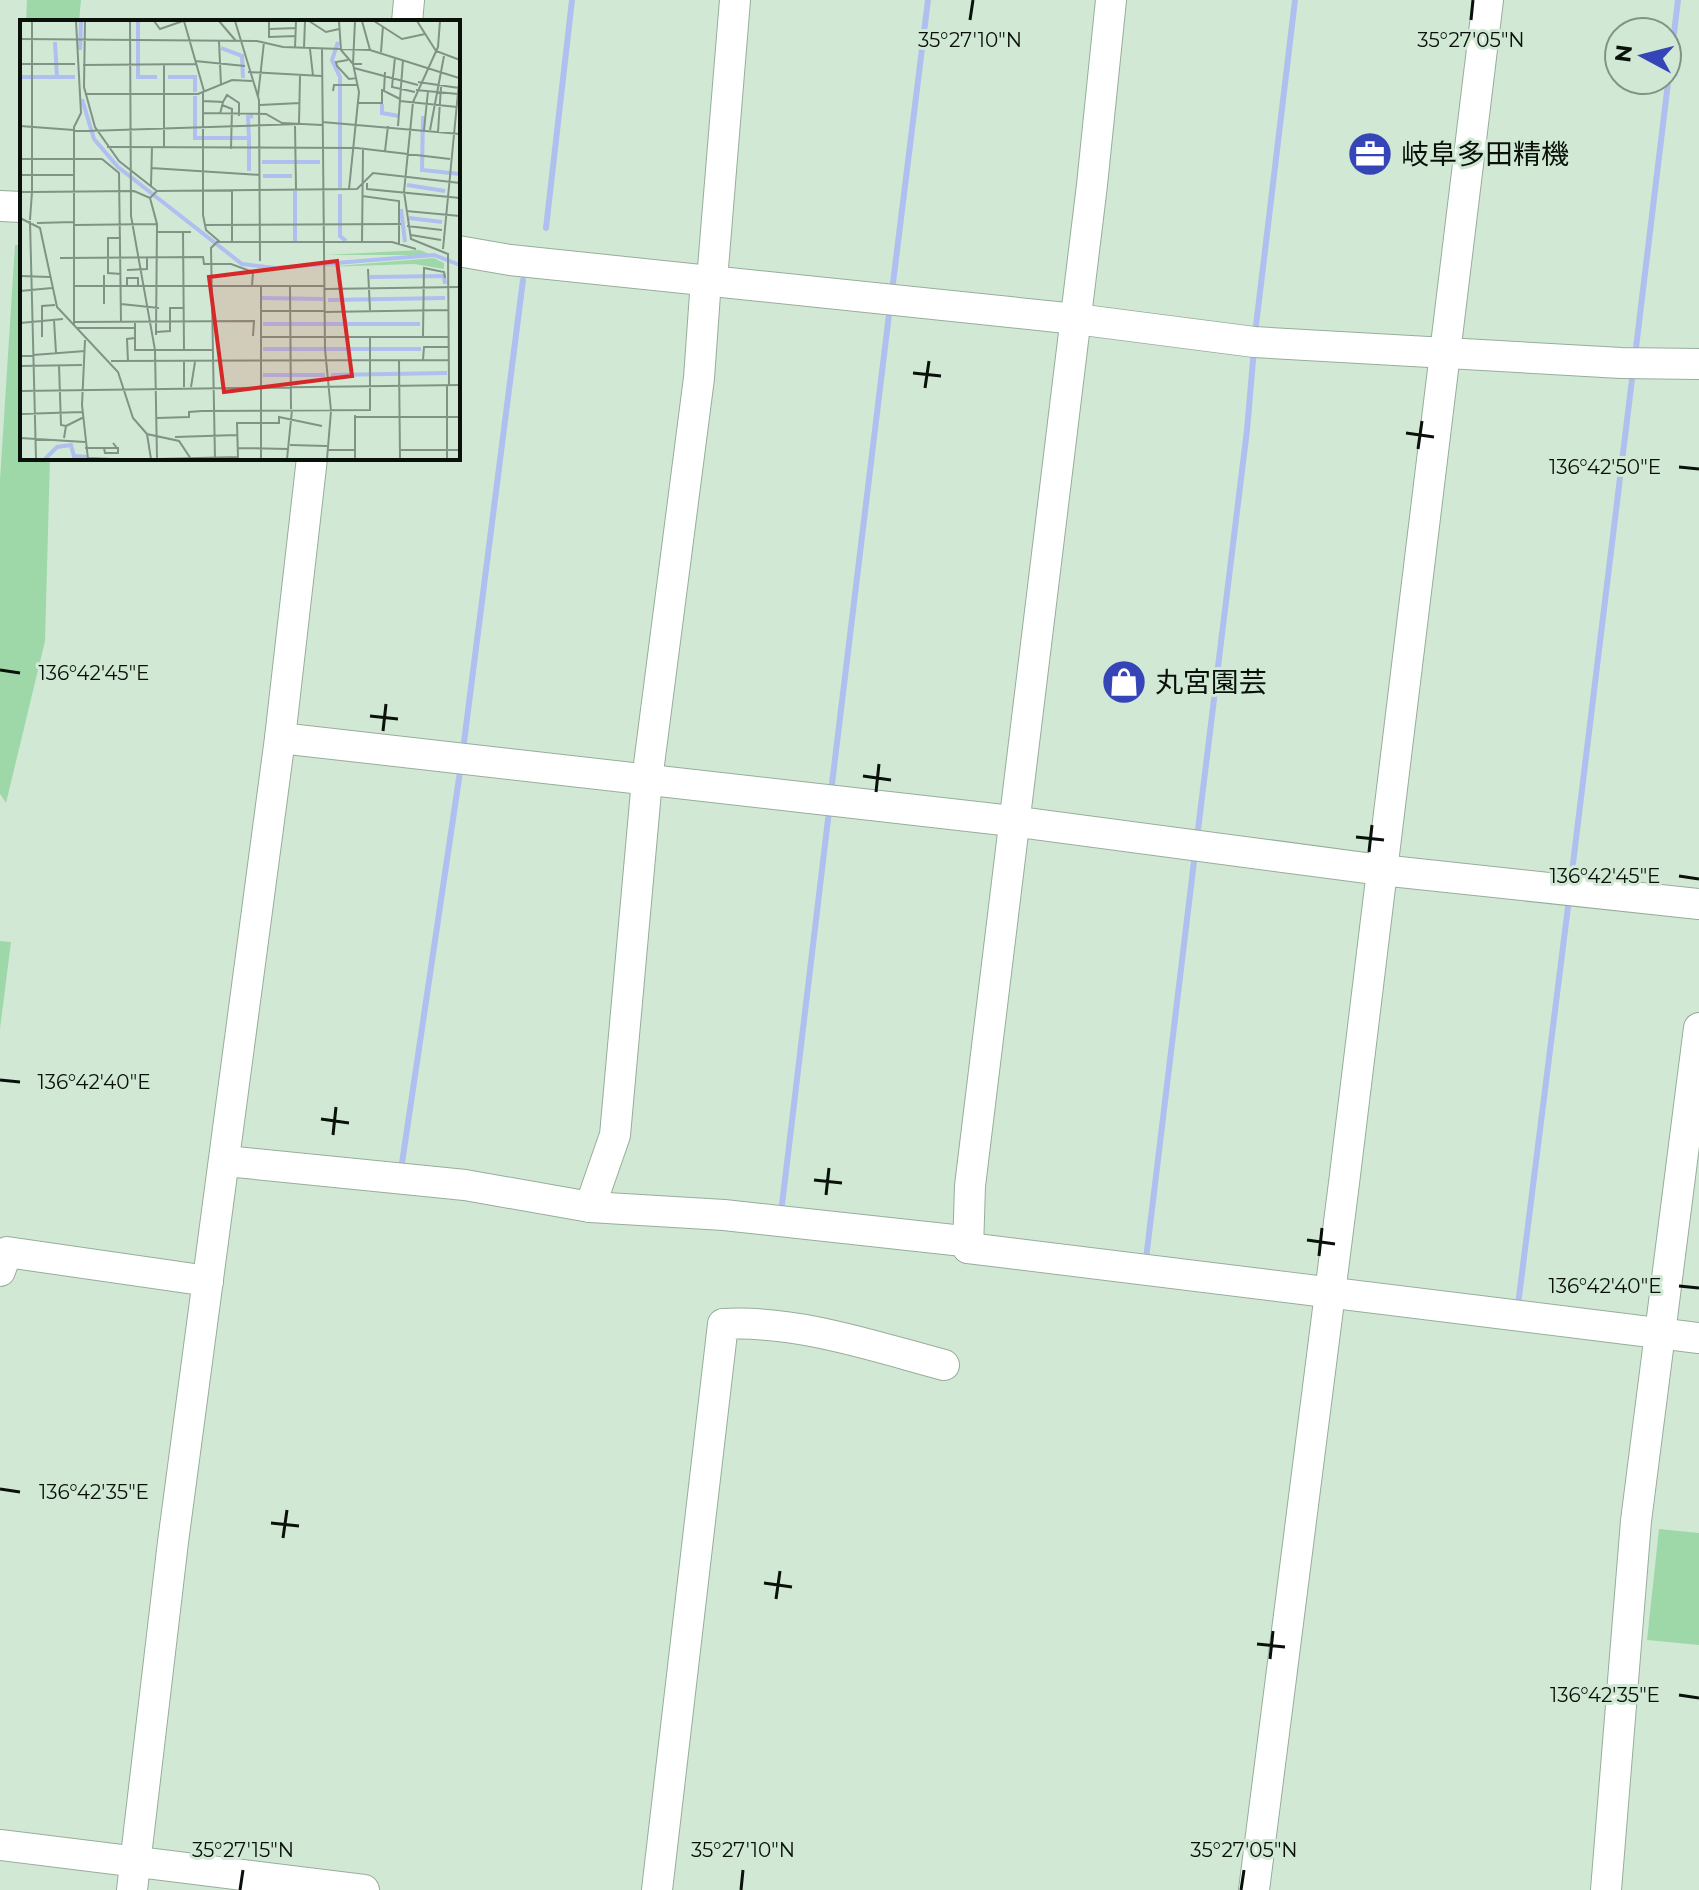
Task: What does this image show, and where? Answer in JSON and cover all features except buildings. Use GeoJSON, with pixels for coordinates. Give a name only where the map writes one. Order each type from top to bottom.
{"type":"FeatureCollection","features":[{"type":"Feature","properties":{"kind":"street"},"geometry":{"type":"LineString","coordinates":[[407,20],[409,0]]}},
{"type":"Feature","properties":{"kind":"street"},"geometry":{"type":"LineString","coordinates":[[590,1207],[615,1135],[647,780],[699,378],[735,0]]}},
{"type":"Feature","properties":{"kind":"street"},"geometry":{"type":"LineString","coordinates":[[968,1248],[970,1186],[1012,821],[1076,319],[1111,0]]}},
{"type":"Feature","properties":{"kind":"street"},"geometry":{"type":"LineString","coordinates":[[1254,1890],[1488,0]]}},
{"type":"Feature","properties":{"kind":"street"},"geometry":{"type":"LineString","coordinates":[[0,206],[20,207]]}},
{"type":"Feature","properties":{"kind":"street"},"geometry":{"type":"LineString","coordinates":[[460,251],[525,262],[1076,319],[1254,342],[1699,364]]}},
{"type":"Feature","properties":{"kind":"street"},"geometry":{"type":"LineString","coordinates":[[134,1875],[280,738],[312,460]]}},
{"type":"Feature","properties":{"kind":"street"},"geometry":{"type":"LineString","coordinates":[[280,738],[1012,821],[1381,870],[1699,904]]}},
{"type":"Feature","properties":{"kind":"street"},"geometry":{"type":"LineString","coordinates":[[1606,1890],[1636,1521],[1699,1028]]}},
{"type":"Feature","properties":{"kind":"street"},"geometry":{"type":"LineString","coordinates":[[226,1161],[465,1185],[590,1207],[724,1215],[963,1241],[968,1248],[1699,1338]]}},
{"type":"Feature","properties":{"kind":"street"},"geometry":{"type":"LineString","coordinates":[[0,1271],[7,1252],[208,1281]]}},
{"type":"Feature","properties":{"kind":"street"},"geometry":{"type":"LineString","coordinates":[[657,1890],[723,1324],[756,1322],[838,1337],[944,1365]]}},
{"type":"Feature","properties":{"kind":"street"},"geometry":{"type":"LineString","coordinates":[[0,1845],[134,1875],[364,1890]]}},
{"type":"Feature","properties":{"kind":"green space"},"geometry":{"type":"Polygon","coordinates":[[[27,0],[81,0],[79,20],[26,20],[27,0]]]}},
{"type":"Feature","properties":{"kind":"green space"},"geometry":{"type":"Polygon","coordinates":[[[15,245],[20,245],[20,460],[50,460],[45,641],[6,803],[0,794],[0,480],[15,245]]]}},
{"type":"Feature","properties":{"kind":"green space"},"geometry":{"type":"Polygon","coordinates":[[[0,941],[11,942],[0,1029],[0,941]]]}},
{"type":"Feature","properties":{"kind":"green space"},"geometry":{"type":"Polygon","coordinates":[[[1659,1529],[1699,1533],[1699,1645],[1647,1640],[1659,1529]]]}},
{"type":"Feature","properties":{"kind":"waterway"},"geometry":{"type":"LineString","coordinates":[[546,228],[572,0]]}},
{"type":"Feature","properties":{"kind":"waterway"},"geometry":{"type":"LineString","coordinates":[[892,291],[928,0]]}},
{"type":"Feature","properties":{"kind":"waterway"},"geometry":{"type":"LineString","coordinates":[[1255,334],[1295,0]]}},
{"type":"Feature","properties":{"kind":"waterway"},"geometry":{"type":"LineString","coordinates":[[1635,356],[1678,0]]}},
{"type":"Feature","properties":{"kind":"waterway"},"geometry":{"type":"LineString","coordinates":[[463,750],[523,280]]}},
{"type":"Feature","properties":{"kind":"waterway"},"geometry":{"type":"LineString","coordinates":[[831,792],[890,306]]}},
{"type":"Feature","properties":{"kind":"waterway"},"geometry":{"type":"LineString","coordinates":[[1197,838],[1247,430],[1254,349]]}},
{"type":"Feature","properties":{"kind":"waterway"},"geometry":{"type":"LineString","coordinates":[[1571,880],[1633,371]]}},
{"type":"Feature","properties":{"kind":"waterway"},"geometry":{"type":"LineString","coordinates":[[401,1170],[461,765]]}},
{"type":"Feature","properties":{"kind":"waterway"},"geometry":{"type":"LineString","coordinates":[[781,1213],[829,811]]}},
{"type":"Feature","properties":{"kind":"waterway"},"geometry":{"type":"LineString","coordinates":[[1146,1259],[1195,853]]}},
{"type":"Feature","properties":{"kind":"waterway"},"geometry":{"type":"LineString","coordinates":[[1518,1305],[1569,899]]}},
{"type":"Feature","properties":{"kind":"place","name":"岐阜多田精機"},"geometry":{"type":"Point","coordinates":[1370,154]}},
{"type":"Feature","properties":{"kind":"place","name":"丸宮園芸"},"geometry":{"type":"Point","coordinates":[1124,682]}}]}
